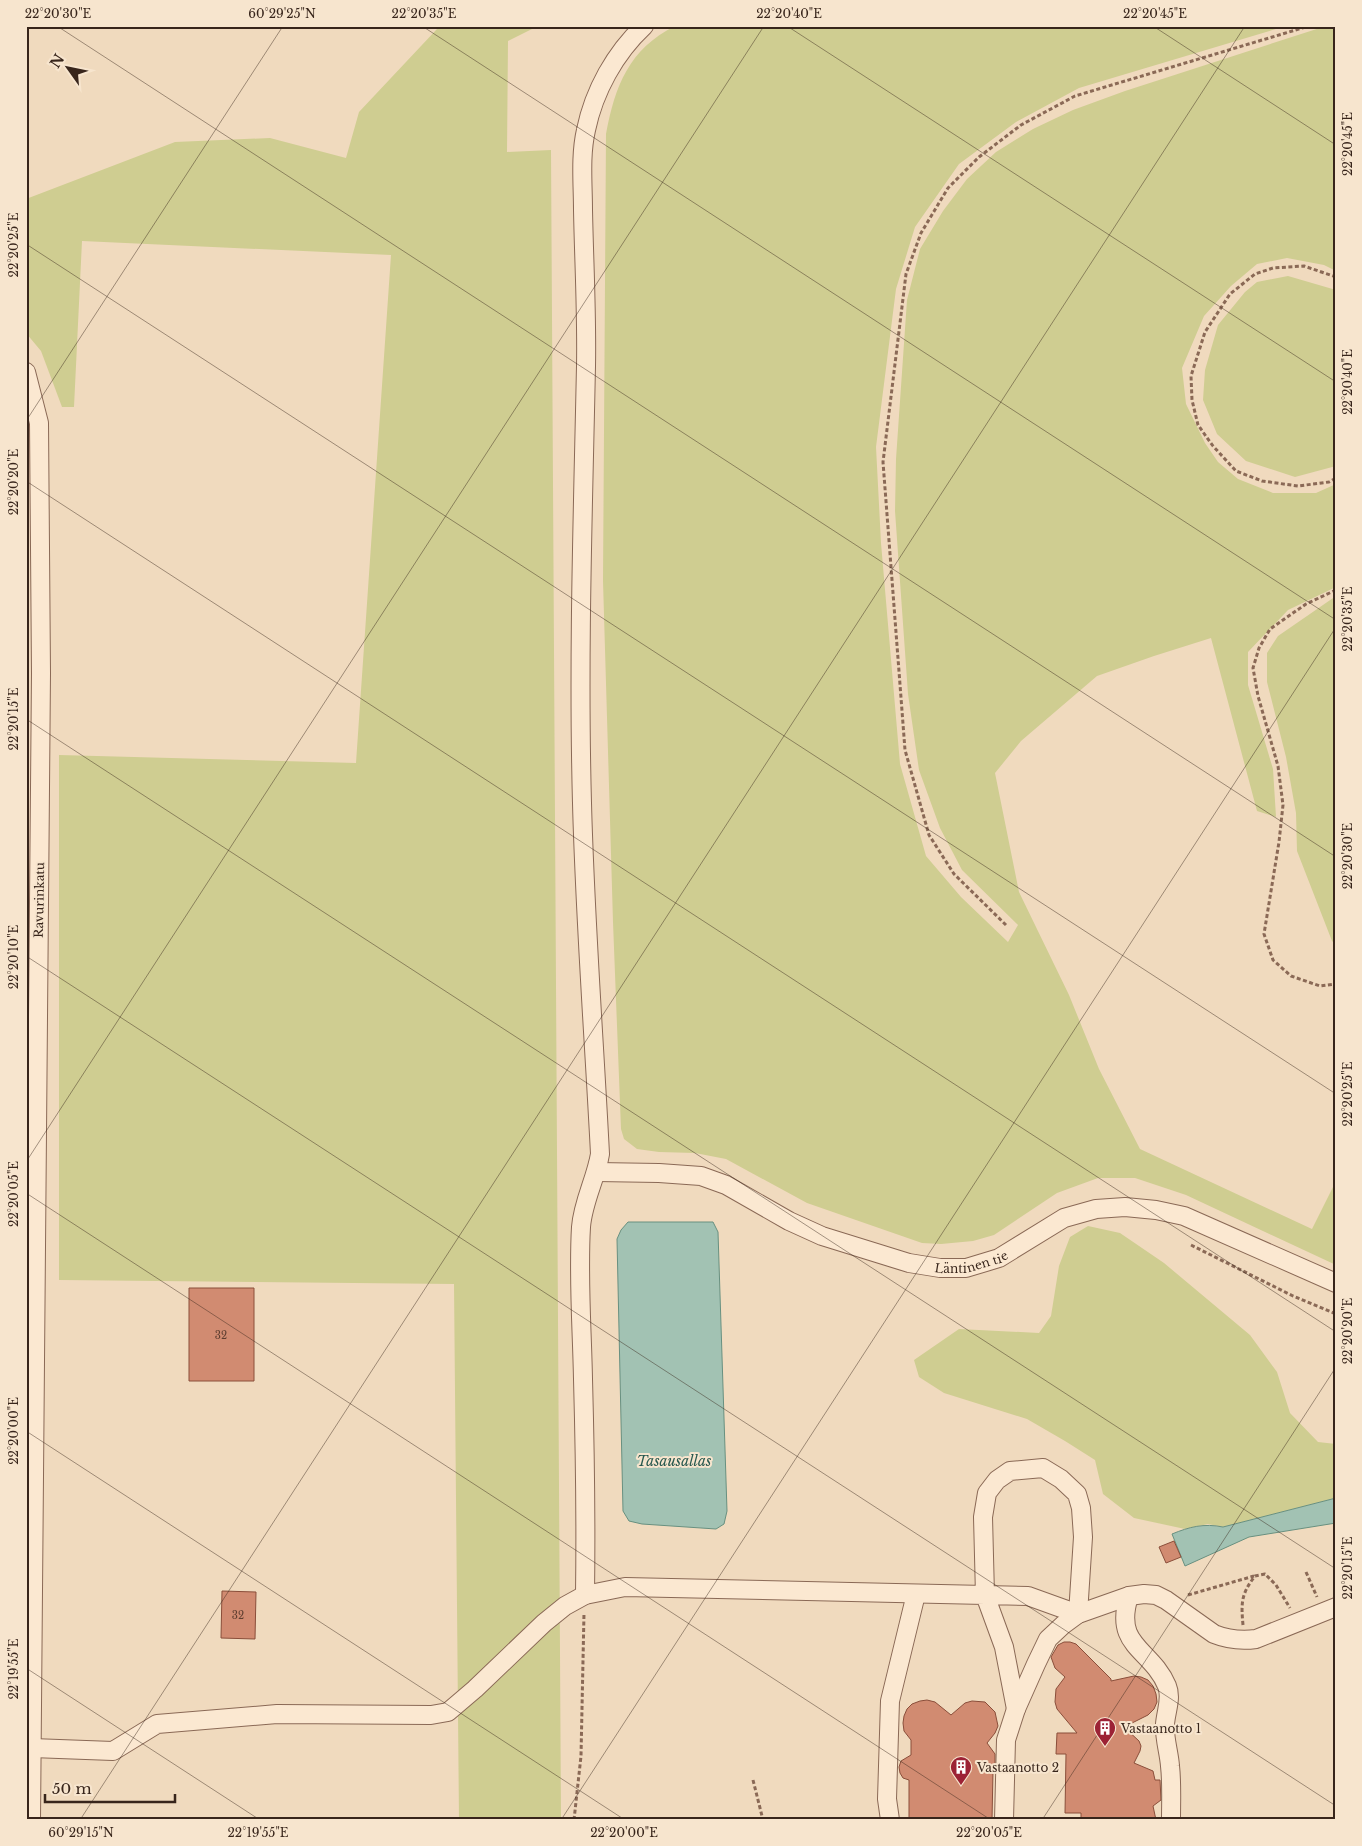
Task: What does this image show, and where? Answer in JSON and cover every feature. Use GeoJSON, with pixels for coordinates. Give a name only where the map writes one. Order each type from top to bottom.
{"type":"FeatureCollection","features":[{"type":"Feature","properties":{"kind":"street"},"geometry":{"type":"LineString","coordinates":[[585,1595],[586,1460],[580,1277],[581,1227],[584,1206],[597,1172],[600,1154],[586,929],[582,802],[580,619],[586,357],[582,169],[586,131],[595,98],[618,55],[629,40],[644,26]]}},
{"type":"Feature","properties":{"kind":"street","name":"Ravurinkatu"},"geometry":{"type":"LineString","coordinates":[[26,372],[39,423],[41,673],[29,1570],[32,1748],[31,1820]]}},
{"type":"Feature","properties":{"kind":"street","name":"Läntinen tie"},"geometry":{"type":"LineString","coordinates":[[597,1172],[701,1176],[726,1185],[789,1221],[822,1236],[909,1263],[940,1268],[966,1268],[999,1258],[1064,1218],[1096,1209],[1125,1206],[1156,1210],[1184,1216],[1336,1283]]}},
{"type":"Feature","properties":{"kind":"street"},"geometry":{"type":"LineString","coordinates":[[1016,1709],[1004,1647],[985,1595],[983,1517],[987,1493],[997,1480],[1010,1471],[1043,1468],[1061,1479],[1077,1494],[1081,1508],[1083,1537],[1078,1614]]}},
{"type":"Feature","properties":{"kind":"street"},"geometry":{"type":"LineString","coordinates":[[32,1748],[113,1751],[158,1724],[277,1714],[431,1715],[448,1712],[544,1623],[565,1606],[585,1595],[625,1587],[1028,1596],[1078,1614]]}},
{"type":"Feature","properties":{"kind":"street"},"geometry":{"type":"LineString","coordinates":[[890,1820],[887,1799],[890,1701],[916,1594]]}},
{"type":"Feature","properties":{"kind":"street"},"geometry":{"type":"LineString","coordinates":[[1004,1820],[1006,1740],[1016,1709],[1048,1639],[1078,1614],[1129,1596],[1156,1595],[1214,1634],[1230,1639],[1256,1640],[1329,1610]]}},
{"type":"Feature","properties":{"kind":"street"},"geometry":{"type":"LineString","coordinates":[[1129,1596],[1124,1612],[1128,1636],[1137,1648],[1156,1666],[1168,1687],[1169,1705],[1165,1724],[1171,1768],[1171,1820]]}},
{"type":"Feature","properties":{"kind":"path"},"geometry":{"type":"LineString","coordinates":[[1006,925],[954,874],[929,836],[906,750],[883,462],[906,274],[921,233],[948,188],[979,158],[1021,125],[1075,96],[1309,26]]}},
{"type":"Feature","properties":{"kind":"path"},"geometry":{"type":"LineString","coordinates":[[1336,277],[1304,266],[1273,268],[1255,274],[1230,294],[1204,332],[1191,376],[1192,400],[1198,425],[1213,446],[1236,471],[1262,481],[1298,486],[1329,482],[1336,478]]}},
{"type":"Feature","properties":{"kind":"path"},"geometry":{"type":"LineString","coordinates":[[1336,590],[1306,604],[1270,629],[1259,648],[1253,668],[1258,696],[1278,766],[1283,805],[1264,934],[1272,960],[1291,976],[1320,986],[1336,984]]}},
{"type":"Feature","properties":{"kind":"path"},"geometry":{"type":"LineString","coordinates":[[1191,1245],[1293,1296],[1336,1314]]}},
{"type":"Feature","properties":{"kind":"path"},"geometry":{"type":"LineString","coordinates":[[1306,1572],[1329,1610]]}},
{"type":"Feature","properties":{"kind":"path"},"geometry":{"type":"LineString","coordinates":[[1166,1600],[1266,1574],[1276,1585],[1292,1610]]}},
{"type":"Feature","properties":{"kind":"path"},"geometry":{"type":"LineString","coordinates":[[1245,1640],[1241,1604],[1246,1588],[1255,1576]]}},
{"type":"Feature","properties":{"kind":"path"},"geometry":{"type":"LineString","coordinates":[[574,1820],[581,1756],[585,1595]]}},
{"type":"Feature","properties":{"kind":"path"},"geometry":{"type":"LineString","coordinates":[[753,1780],[763,1820]]}},
{"type":"Feature","properties":{"kind":"shaded area"},"geometry":{"type":"Polygon","coordinates":[[[442,26],[538,26],[508,41],[507,152],[551,150],[561,1820],[459,1820],[454,1284],[59,1280],[59,755],[356,763],[391,255],[82,241],[74,407],[62,407],[41,351],[26,333],[26,199],[175,142],[270,138],[346,158],[359,112],[437,29],[442,26]]]}},
{"type":"Feature","properties":{"kind":"shaded area"},"geometry":{"type":"Polygon","coordinates":[[[675,26],[1286,26],[1079,88],[1016,122],[959,164],[915,227],[896,289],[876,447],[881,543],[900,764],[926,856],[961,897],[1008,942],[1018,925],[962,870],[940,828],[919,770],[908,694],[895,511],[896,459],[907,300],[920,249],[943,211],[967,179],[996,152],[1033,129],[1073,110],[1125,91],[1326,26],[1336,26],[1336,271],[1324,265],[1287,258],[1257,264],[1231,286],[1204,316],[1182,368],[1186,404],[1205,443],[1218,462],[1238,479],[1273,493],[1316,493],[1336,484],[1336,587],[1288,610],[1248,652],[1248,685],[1273,769],[1276,817],[1257,811],[1211,638],[1097,676],[1021,741],[995,773],[1019,892],[1069,995],[1099,1069],[1140,1149],[1312,1229],[1336,1181],[1336,1265],[1186,1195],[1135,1178],[1098,1178],[1057,1193],[994,1235],[973,1241],[941,1244],[922,1243],[807,1203],[726,1159],[695,1153],[637,1149],[624,1139],[621,1129],[613,922],[603,581],[606,134],[614,100],[635,58],[659,35],[675,26]]]}},
{"type":"Feature","properties":{"kind":"shaded area"},"geometry":{"type":"Polygon","coordinates":[[[1288,276],[1336,290],[1336,466],[1295,477],[1246,461],[1217,434],[1203,400],[1205,370],[1218,325],[1245,292],[1257,282],[1288,276]]]}},
{"type":"Feature","properties":{"kind":"shaded area"},"geometry":{"type":"Polygon","coordinates":[[[1336,596],[1336,945],[1332,941],[1297,851],[1296,813],[1286,757],[1267,682],[1267,653],[1278,636],[1336,596]]]}},
{"type":"Feature","properties":{"kind":"shaded area"},"geometry":{"type":"Polygon","coordinates":[[[1088,1226],[1120,1233],[1164,1263],[1250,1335],[1277,1372],[1290,1413],[1318,1442],[1336,1444],[1336,1498],[1223,1527],[1208,1524],[1185,1529],[1134,1518],[1103,1494],[1095,1460],[1027,1419],[944,1393],[919,1377],[914,1360],[959,1329],[1039,1333],[1051,1316],[1059,1266],[1070,1237],[1088,1226]]]}},
{"type":"Feature","properties":{"kind":"water","name":"Tasausallas"},"geometry":{"type":"Polygon","coordinates":[[[628,1222],[713,1222],[718,1232],[727,1511],[724,1524],[716,1529],[642,1524],[629,1521],[623,1511],[617,1239],[621,1230],[628,1222]]]}},
{"type":"Feature","properties":{"kind":"water"},"geometry":{"type":"Polygon","coordinates":[[[1336,1498],[1336,1523],[1249,1537],[1185,1566],[1172,1534],[1197,1526],[1223,1527],[1336,1498]]]}},
{"type":"Feature","properties":{"kind":"building"},"geometry":{"type":"Polygon","coordinates":[[[189,1288],[254,1288],[254,1381],[189,1381],[189,1288]]]}},
{"type":"Feature","properties":{"kind":"building"},"geometry":{"type":"Polygon","coordinates":[[[1174,1541],[1181,1557],[1166,1563],[1159,1547],[1174,1541]]]}},
{"type":"Feature","properties":{"kind":"building"},"geometry":{"type":"Polygon","coordinates":[[[222,1591],[256,1592],[255,1639],[221,1638],[222,1591]]]}},
{"type":"Feature","properties":{"kind":"building"},"geometry":{"type":"Polygon","coordinates":[[[1064,1642],[1076,1644],[1111,1681],[1134,1676],[1148,1680],[1153,1686],[1157,1702],[1154,1709],[1148,1715],[1124,1727],[1139,1741],[1141,1746],[1134,1763],[1153,1771],[1155,1780],[1160,1780],[1161,1800],[1153,1806],[1156,1820],[1081,1820],[1081,1813],[1065,1813],[1066,1754],[1056,1754],[1057,1733],[1077,1733],[1057,1709],[1055,1702],[1056,1689],[1065,1677],[1055,1668],[1051,1657],[1058,1645],[1064,1642]]]}},
{"type":"Feature","properties":{"kind":"building"},"geometry":{"type":"Polygon","coordinates":[[[927,1700],[935,1702],[951,1715],[965,1703],[972,1701],[985,1702],[995,1712],[998,1726],[987,1743],[995,1754],[992,1820],[909,1820],[909,1780],[903,1778],[899,1767],[901,1761],[911,1755],[911,1740],[904,1731],[904,1716],[912,1704],[927,1700]]]}},
{"type":"Feature","properties":{"kind":"place","name":"Vastaanotto 1"},"geometry":{"type":"Point","coordinates":[1105,1747]}},
{"type":"Feature","properties":{"kind":"place","name":"Vastaanotto 2"},"geometry":{"type":"Point","coordinates":[961,1786]}}]}
